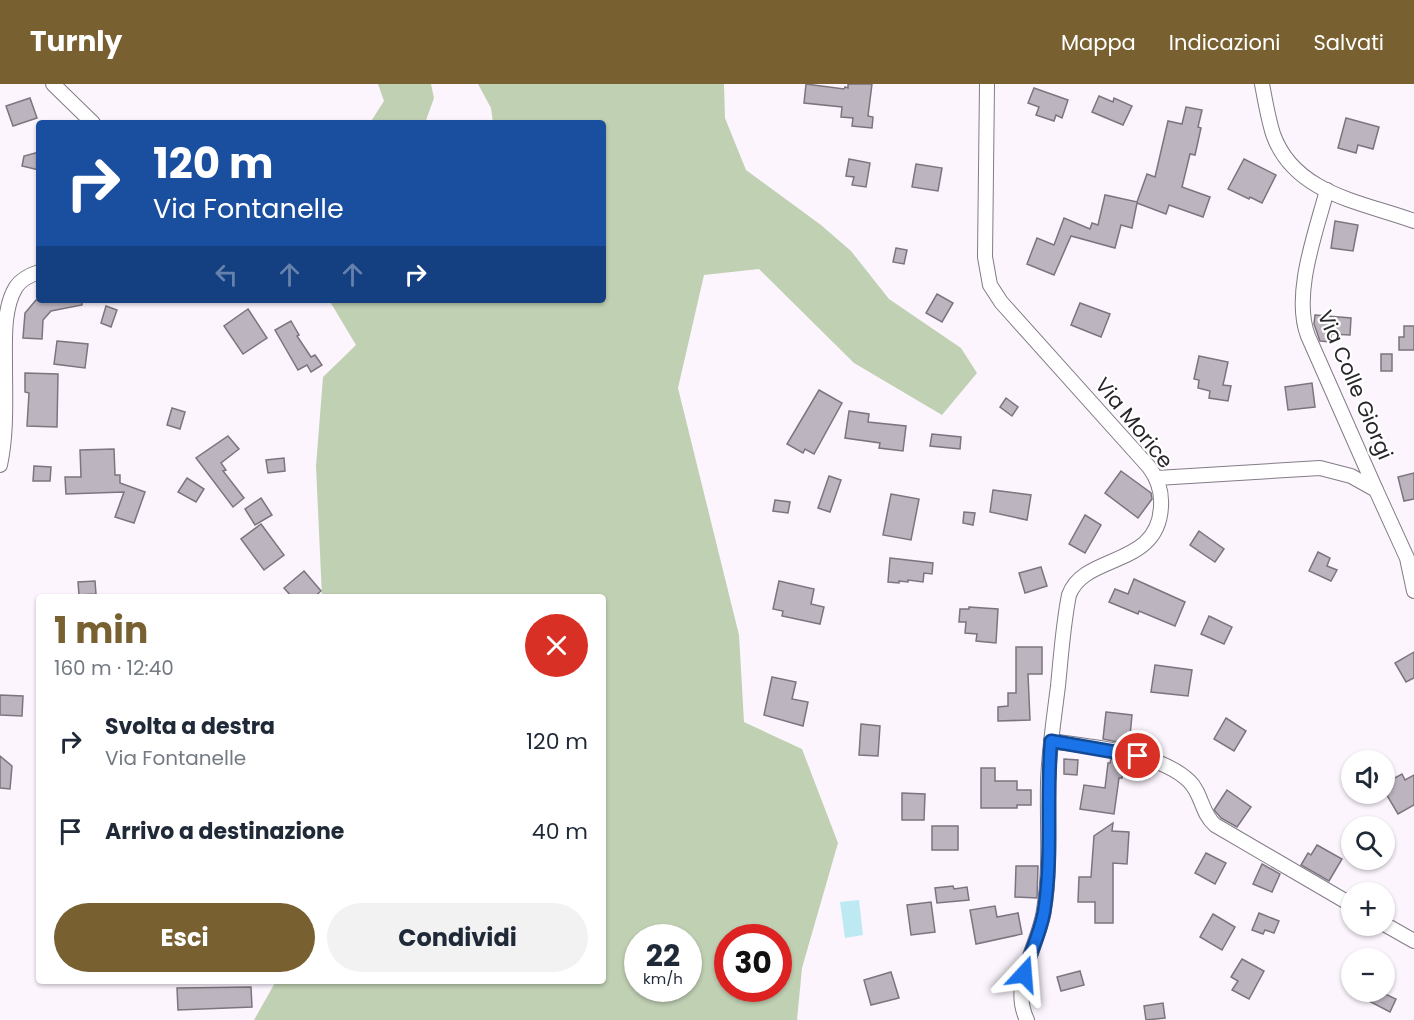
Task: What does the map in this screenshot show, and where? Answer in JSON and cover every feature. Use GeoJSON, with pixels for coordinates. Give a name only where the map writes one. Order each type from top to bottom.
{"type":"FeatureCollection","features":[{"type":"Feature","properties":{"kind":"street"},"geometry":{"type":"LineString","coordinates":[[53,84],[90,120]]}},
{"type":"Feature","properties":{"kind":"street","name":"Via Morice"},"geometry":{"type":"LineString","coordinates":[[987,84],[985,256],[990,285],[1001,302],[1145,462],[1157,478],[1161,494],[1158,524],[1150,536],[1141,546],[1124,558],[1080,578],[1071,590],[1067,605],[1048,781],[1047,886],[1042,922],[1023,980],[1021,1002],[1027,1020]]}},
{"type":"Feature","properties":{"kind":"street"},"geometry":{"type":"LineString","coordinates":[[1262,84],[1272,131],[1280,148],[1302,176],[1312,184],[1414,221]]}},
{"type":"Feature","properties":{"kind":"street","name":"Via Colle Giorgi"},"geometry":{"type":"LineString","coordinates":[[1327,190],[1304,280],[1302,315],[1308,336],[1409,563],[1414,591]]}},
{"type":"Feature","properties":{"kind":"street"},"geometry":{"type":"LineString","coordinates":[[0,465],[5,426],[6,339],[9,307],[12,295],[20,282],[36,274]]}},
{"type":"Feature","properties":{"kind":"street"},"geometry":{"type":"LineString","coordinates":[[1157,478],[1320,468],[1346,474],[1377,490]]}},
{"type":"Feature","properties":{"kind":"street"},"geometry":{"type":"LineString","coordinates":[[1051,741],[1130,754],[1155,762],[1183,776],[1195,788],[1204,811],[1215,825],[1341,899]]}},
{"type":"Feature","properties":{"kind":"street"},"geometry":{"type":"LineString","coordinates":[[1395,930],[1414,941]]}},
{"type":"Feature","properties":{"kind":"green space"},"geometry":{"type":"Polygon","coordinates":[[[378,84],[431,84],[434,98],[426,120],[372,120],[384,101],[378,84]]]}},
{"type":"Feature","properties":{"kind":"green space"},"geometry":{"type":"Polygon","coordinates":[[[478,84],[724,84],[725,118],[746,170],[821,225],[851,251],[889,299],[961,348],[977,373],[942,415],[854,363],[759,269],[704,275],[678,388],[739,635],[744,722],[802,749],[838,843],[802,968],[797,1020],[254,1020],[274,984],[606,984],[606,594],[322,594],[316,466],[323,377],[356,345],[331,303],[606,303],[606,120],[493,120],[491,108],[478,84]]]}},
{"type":"Feature","properties":{"kind":"water"},"geometry":{"type":"Polygon","coordinates":[[[859,900],[863,935],[845,938],[840,902],[859,900]]]}},
{"type":"Feature","properties":{"kind":"building"},"geometry":{"type":"Polygon","coordinates":[[[806,84],[844,89],[848,88],[848,84],[872,84],[868,116],[873,117],[872,128],[852,126],[853,118],[841,117],[842,107],[804,103],[806,84]]]}},
{"type":"Feature","properties":{"kind":"building"},"geometry":{"type":"Polygon","coordinates":[[[1034,88],[1068,100],[1062,118],[1056,115],[1054,121],[1036,115],[1039,107],[1028,103],[1034,88]]]}},
{"type":"Feature","properties":{"kind":"building"},"geometry":{"type":"Polygon","coordinates":[[[1099,96],[1113,102],[1114,98],[1132,106],[1123,125],[1092,112],[1099,96]]]}},
{"type":"Feature","properties":{"kind":"building"},"geometry":{"type":"Polygon","coordinates":[[[30,98],[37,118],[13,126],[6,106],[30,98]]]}},
{"type":"Feature","properties":{"kind":"building"},"geometry":{"type":"Polygon","coordinates":[[[1186,107],[1202,110],[1195,155],[1190,154],[1182,187],[1210,197],[1203,217],[1169,205],[1166,214],[1137,203],[1132,228],[1121,225],[1115,248],[1071,236],[1054,275],[1027,264],[1037,238],[1054,245],[1064,218],[1090,229],[1092,223],[1098,225],[1105,195],[1137,202],[1147,174],[1155,177],[1168,121],[1182,124],[1186,107]]]}},
{"type":"Feature","properties":{"kind":"building"},"geometry":{"type":"Polygon","coordinates":[[[1346,118],[1379,127],[1373,149],[1358,145],[1356,153],[1338,148],[1346,118]]]}},
{"type":"Feature","properties":{"kind":"building"},"geometry":{"type":"Polygon","coordinates":[[[36,153],[36,169],[22,166],[24,156],[36,153]]]}},
{"type":"Feature","properties":{"kind":"building"},"geometry":{"type":"Polygon","coordinates":[[[849,159],[870,163],[866,187],[852,185],[854,177],[846,176],[849,159]]]}},
{"type":"Feature","properties":{"kind":"building"},"geometry":{"type":"Polygon","coordinates":[[[1244,159],[1276,175],[1262,203],[1228,189],[1244,159]]]}},
{"type":"Feature","properties":{"kind":"building"},"geometry":{"type":"Polygon","coordinates":[[[916,164],[942,168],[938,191],[912,187],[916,164]]]}},
{"type":"Feature","properties":{"kind":"building"},"geometry":{"type":"Polygon","coordinates":[[[1335,221],[1358,225],[1353,251],[1331,248],[1335,221]]]}},
{"type":"Feature","properties":{"kind":"building"},"geometry":{"type":"Polygon","coordinates":[[[896,248],[907,250],[904,264],[893,262],[896,248]]]}},
{"type":"Feature","properties":{"kind":"building"},"geometry":{"type":"Polygon","coordinates":[[[937,294],[953,303],[942,322],[926,313],[937,294]]]}},
{"type":"Feature","properties":{"kind":"building"},"geometry":{"type":"Polygon","coordinates":[[[36,300],[36,303],[82,303],[82,305],[51,311],[43,320],[42,339],[23,338],[25,313],[36,300]]]}},
{"type":"Feature","properties":{"kind":"building"},"geometry":{"type":"Polygon","coordinates":[[[1080,303],[1110,314],[1101,337],[1071,325],[1080,303]]]}},
{"type":"Feature","properties":{"kind":"building"},"geometry":{"type":"Polygon","coordinates":[[[106,306],[117,310],[111,327],[101,323],[106,306]]]}},
{"type":"Feature","properties":{"kind":"building"},"geometry":{"type":"Polygon","coordinates":[[[248,309],[267,338],[243,354],[224,326],[248,309]]]}},
{"type":"Feature","properties":{"kind":"building"},"geometry":{"type":"Polygon","coordinates":[[[1315,315],[1351,318],[1350,335],[1331,334],[1331,342],[1320,341],[1314,324],[1315,315]]]}},
{"type":"Feature","properties":{"kind":"building"},"geometry":{"type":"Polygon","coordinates":[[[291,321],[299,335],[297,336],[311,357],[315,355],[322,365],[311,372],[307,365],[298,370],[275,330],[291,321]]]}},
{"type":"Feature","properties":{"kind":"building"},"geometry":{"type":"Polygon","coordinates":[[[1404,326],[1414,326],[1414,350],[1399,350],[1399,337],[1404,337],[1404,326]]]}},
{"type":"Feature","properties":{"kind":"building"},"geometry":{"type":"Polygon","coordinates":[[[57,341],[88,344],[85,368],[54,364],[57,341]]]}},
{"type":"Feature","properties":{"kind":"building"},"geometry":{"type":"Polygon","coordinates":[[[1381,354],[1392,354],[1392,371],[1381,371],[1381,354]]]}},
{"type":"Feature","properties":{"kind":"building"},"geometry":{"type":"Polygon","coordinates":[[[1199,356],[1228,362],[1223,385],[1231,386],[1228,401],[1209,398],[1210,391],[1198,388],[1199,380],[1194,379],[1199,356]]]}},
{"type":"Feature","properties":{"kind":"building"},"geometry":{"type":"Polygon","coordinates":[[[25,373],[58,374],[57,427],[27,426],[29,393],[25,392],[25,373]]]}},
{"type":"Feature","properties":{"kind":"building"},"geometry":{"type":"Polygon","coordinates":[[[1312,383],[1315,407],[1288,410],[1285,387],[1312,383]]]}},
{"type":"Feature","properties":{"kind":"building"},"geometry":{"type":"Polygon","coordinates":[[[819,390],[842,403],[814,454],[805,449],[803,453],[787,444],[819,390]]]}},
{"type":"Feature","properties":{"kind":"building"},"geometry":{"type":"Polygon","coordinates":[[[1006,398],[1018,407],[1012,416],[1000,407],[1006,398]]]}},
{"type":"Feature","properties":{"kind":"building"},"geometry":{"type":"Polygon","coordinates":[[[172,408],[185,412],[180,429],[167,425],[172,408]]]}},
{"type":"Feature","properties":{"kind":"building"},"geometry":{"type":"Polygon","coordinates":[[[849,411],[869,414],[868,422],[906,426],[903,451],[879,448],[880,443],[845,438],[849,411]]]}},
{"type":"Feature","properties":{"kind":"building"},"geometry":{"type":"Polygon","coordinates":[[[932,434],[961,437],[960,449],[930,446],[932,434]]]}},
{"type":"Feature","properties":{"kind":"building"},"geometry":{"type":"Polygon","coordinates":[[[228,436],[239,449],[221,463],[226,470],[223,471],[244,498],[233,507],[196,458],[228,436]]]}},
{"type":"Feature","properties":{"kind":"building"},"geometry":{"type":"Polygon","coordinates":[[[114,449],[115,475],[120,475],[120,483],[145,492],[134,523],[115,517],[124,492],[66,494],[65,477],[81,477],[80,450],[114,449]]]}},
{"type":"Feature","properties":{"kind":"building"},"geometry":{"type":"Polygon","coordinates":[[[284,458],[285,471],[268,473],[266,460],[284,458]]]}},
{"type":"Feature","properties":{"kind":"building"},"geometry":{"type":"Polygon","coordinates":[[[34,466],[51,467],[50,481],[33,481],[34,466]]]}},
{"type":"Feature","properties":{"kind":"building"},"geometry":{"type":"Polygon","coordinates":[[[1121,471],[1151,493],[1152,499],[1138,518],[1105,493],[1121,471]]]}},
{"type":"Feature","properties":{"kind":"building"},"geometry":{"type":"Polygon","coordinates":[[[1414,473],[1414,499],[1404,501],[1398,477],[1414,473]]]}},
{"type":"Feature","properties":{"kind":"building"},"geometry":{"type":"Polygon","coordinates":[[[829,476],[841,480],[830,512],[818,508],[829,476]]]}},
{"type":"Feature","properties":{"kind":"building"},"geometry":{"type":"Polygon","coordinates":[[[187,478],[204,489],[196,502],[178,492],[187,478]]]}},
{"type":"Feature","properties":{"kind":"building"},"geometry":{"type":"Polygon","coordinates":[[[993,490],[1031,495],[1027,520],[990,512],[993,490]]]}},
{"type":"Feature","properties":{"kind":"building"},"geometry":{"type":"Polygon","coordinates":[[[891,494],[919,499],[911,540],[883,535],[891,494]]]}},
{"type":"Feature","properties":{"kind":"building"},"geometry":{"type":"Polygon","coordinates":[[[261,498],[272,515],[255,525],[245,509],[261,498]]]}},
{"type":"Feature","properties":{"kind":"building"},"geometry":{"type":"Polygon","coordinates":[[[775,500],[790,502],[788,513],[773,511],[775,500]]]}},
{"type":"Feature","properties":{"kind":"building"},"geometry":{"type":"Polygon","coordinates":[[[964,512],[975,513],[973,525],[963,523],[964,512]]]}},
{"type":"Feature","properties":{"kind":"building"},"geometry":{"type":"Polygon","coordinates":[[[1085,515],[1101,525],[1085,553],[1069,544],[1085,515]]]}},
{"type":"Feature","properties":{"kind":"building"},"geometry":{"type":"Polygon","coordinates":[[[261,524],[284,555],[264,570],[241,539],[261,524]]]}},
{"type":"Feature","properties":{"kind":"building"},"geometry":{"type":"Polygon","coordinates":[[[1199,531],[1224,549],[1215,562],[1190,545],[1199,531]]]}},
{"type":"Feature","properties":{"kind":"building"},"geometry":{"type":"Polygon","coordinates":[[[1318,552],[1330,558],[1327,566],[1337,570],[1331,581],[1309,571],[1318,552]]]}},
{"type":"Feature","properties":{"kind":"building"},"geometry":{"type":"Polygon","coordinates":[[[890,558],[933,563],[932,574],[924,573],[923,582],[908,580],[908,582],[899,581],[899,583],[888,582],[890,558]]]}},
{"type":"Feature","properties":{"kind":"building"},"geometry":{"type":"Polygon","coordinates":[[[1041,567],[1047,586],[1025,593],[1019,573],[1041,567]]]}},
{"type":"Feature","properties":{"kind":"building"},"geometry":{"type":"Polygon","coordinates":[[[304,571],[321,591],[318,594],[289,594],[284,588],[304,571]]]}},
{"type":"Feature","properties":{"kind":"building"},"geometry":{"type":"Polygon","coordinates":[[[1134,579],[1185,602],[1175,626],[1109,602],[1115,589],[1128,594],[1134,579]]]}},
{"type":"Feature","properties":{"kind":"building"},"geometry":{"type":"Polygon","coordinates":[[[95,581],[96,594],[79,594],[78,582],[95,581]]]}},
{"type":"Feature","properties":{"kind":"building"},"geometry":{"type":"Polygon","coordinates":[[[779,581],[814,589],[811,604],[824,607],[820,624],[782,616],[783,611],[773,609],[779,581]]]}},
{"type":"Feature","properties":{"kind":"building"},"geometry":{"type":"Polygon","coordinates":[[[969,607],[998,609],[996,643],[976,641],[977,634],[965,633],[966,622],[959,622],[960,609],[969,609],[969,607]]]}},
{"type":"Feature","properties":{"kind":"building"},"geometry":{"type":"Polygon","coordinates":[[[1209,616],[1232,627],[1224,644],[1201,634],[1209,616]]]}},
{"type":"Feature","properties":{"kind":"building"},"geometry":{"type":"Polygon","coordinates":[[[1016,647],[1042,647],[1042,674],[1028,674],[1030,720],[998,721],[998,707],[1008,706],[1008,693],[1016,693],[1016,647]]]}},
{"type":"Feature","properties":{"kind":"building"},"geometry":{"type":"Polygon","coordinates":[[[1414,652],[1414,678],[1406,682],[1395,663],[1414,652]]]}},
{"type":"Feature","properties":{"kind":"building"},"geometry":{"type":"Polygon","coordinates":[[[1155,665],[1192,670],[1188,696],[1151,692],[1155,665]]]}},
{"type":"Feature","properties":{"kind":"building"},"geometry":{"type":"Polygon","coordinates":[[[772,677],[796,682],[792,699],[808,702],[803,726],[764,715],[772,677]]]}},
{"type":"Feature","properties":{"kind":"building"},"geometry":{"type":"Polygon","coordinates":[[[0,695],[23,696],[22,716],[0,715],[0,695]]]}},
{"type":"Feature","properties":{"kind":"building"},"geometry":{"type":"Polygon","coordinates":[[[1106,712],[1132,715],[1130,736],[1134,736],[1133,745],[1103,739],[1106,712]]]}},
{"type":"Feature","properties":{"kind":"building"},"geometry":{"type":"Polygon","coordinates":[[[1226,718],[1246,731],[1234,751],[1214,739],[1226,718]]]}},
{"type":"Feature","properties":{"kind":"building"},"geometry":{"type":"Polygon","coordinates":[[[861,724],[880,726],[878,756],[859,755],[861,724]]]}},
{"type":"Feature","properties":{"kind":"building"},"geometry":{"type":"Polygon","coordinates":[[[0,756],[12,766],[10,789],[0,788],[0,756]]]}},
{"type":"Feature","properties":{"kind":"building"},"geometry":{"type":"Polygon","coordinates":[[[1064,759],[1078,760],[1077,775],[1064,774],[1064,759]]]}},
{"type":"Feature","properties":{"kind":"building"},"geometry":{"type":"Polygon","coordinates":[[[1111,759],[1124,762],[1122,778],[1119,778],[1114,814],[1080,809],[1084,785],[1105,788],[1108,763],[1111,759]]]}},
{"type":"Feature","properties":{"kind":"building"},"geometry":{"type":"Polygon","coordinates":[[[981,768],[995,768],[995,781],[1017,781],[1017,790],[1031,790],[1031,805],[1017,805],[1017,808],[981,808],[981,768]]]}},
{"type":"Feature","properties":{"kind":"building"},"geometry":{"type":"Polygon","coordinates":[[[1402,774],[1405,780],[1414,775],[1414,805],[1398,814],[1392,804],[1395,804],[1395,778],[1402,774]]]}},
{"type":"Feature","properties":{"kind":"building"},"geometry":{"type":"Polygon","coordinates":[[[1227,790],[1251,807],[1237,827],[1221,818],[1214,810],[1227,790]]]}},
{"type":"Feature","properties":{"kind":"building"},"geometry":{"type":"Polygon","coordinates":[[[902,793],[925,794],[924,820],[902,820],[902,793]]]}},
{"type":"Feature","properties":{"kind":"building"},"geometry":{"type":"Polygon","coordinates":[[[1113,823],[1112,831],[1129,832],[1127,864],[1113,863],[1113,923],[1095,923],[1095,902],[1078,902],[1079,877],[1091,877],[1094,836],[1113,823]]]}},
{"type":"Feature","properties":{"kind":"building"},"geometry":{"type":"Polygon","coordinates":[[[932,826],[958,826],[958,850],[932,850],[932,826]]]}},
{"type":"Feature","properties":{"kind":"building"},"geometry":{"type":"Polygon","coordinates":[[[1317,845],[1341,858],[1329,881],[1301,865],[1308,853],[1311,855],[1317,845]]]}},
{"type":"Feature","properties":{"kind":"building"},"geometry":{"type":"Polygon","coordinates":[[[1206,853],[1226,863],[1215,884],[1195,873],[1206,853]]]}},
{"type":"Feature","properties":{"kind":"building"},"geometry":{"type":"Polygon","coordinates":[[[1262,864],[1280,874],[1272,892],[1253,884],[1262,864]]]}},
{"type":"Feature","properties":{"kind":"building"},"geometry":{"type":"Polygon","coordinates":[[[1016,866],[1038,866],[1037,898],[1015,897],[1016,866]]]}},
{"type":"Feature","properties":{"kind":"building"},"geometry":{"type":"Polygon","coordinates":[[[953,886],[954,889],[967,887],[969,900],[937,903],[935,888],[953,886]]]}},
{"type":"Feature","properties":{"kind":"building"},"geometry":{"type":"Polygon","coordinates":[[[931,902],[935,932],[911,935],[907,905],[931,902]]]}},
{"type":"Feature","properties":{"kind":"building"},"geometry":{"type":"Polygon","coordinates":[[[995,906],[997,917],[1018,913],[1022,934],[976,944],[970,910],[995,906]]]}},
{"type":"Feature","properties":{"kind":"building"},"geometry":{"type":"Polygon","coordinates":[[[1259,913],[1279,921],[1274,933],[1265,930],[1263,934],[1252,930],[1259,913]]]}},
{"type":"Feature","properties":{"kind":"building"},"geometry":{"type":"Polygon","coordinates":[[[1213,914],[1235,927],[1222,950],[1200,937],[1213,914]]]}},
{"type":"Feature","properties":{"kind":"building"},"geometry":{"type":"Polygon","coordinates":[[[1242,959],[1264,971],[1249,999],[1232,990],[1238,981],[1231,977],[1242,959]]]}},
{"type":"Feature","properties":{"kind":"building"},"geometry":{"type":"Polygon","coordinates":[[[1080,971],[1084,985],[1061,991],[1057,977],[1080,971]]]}},
{"type":"Feature","properties":{"kind":"building"},"geometry":{"type":"Polygon","coordinates":[[[891,972],[899,998],[871,1005],[864,980],[891,972]]]}},
{"type":"Feature","properties":{"kind":"building"},"geometry":{"type":"Polygon","coordinates":[[[251,987],[252,1007],[178,1010],[177,988],[251,987]]]}},
{"type":"Feature","properties":{"kind":"building"},"geometry":{"type":"Polygon","coordinates":[[[1371,1002],[1395,1002],[1390,1012],[1371,1002]]]}},
{"type":"Feature","properties":{"kind":"building"},"geometry":{"type":"Polygon","coordinates":[[[1163,1003],[1165,1018],[1146,1020],[1144,1006],[1163,1003]]]}},
{"type":"Feature","properties":{"kind":"route"},"geometry":{"type":"LineString","coordinates":[[1024,974],[1040,930],[1045,903],[1049,855],[1048,781],[1051,741],[1138,756]]}}]}
